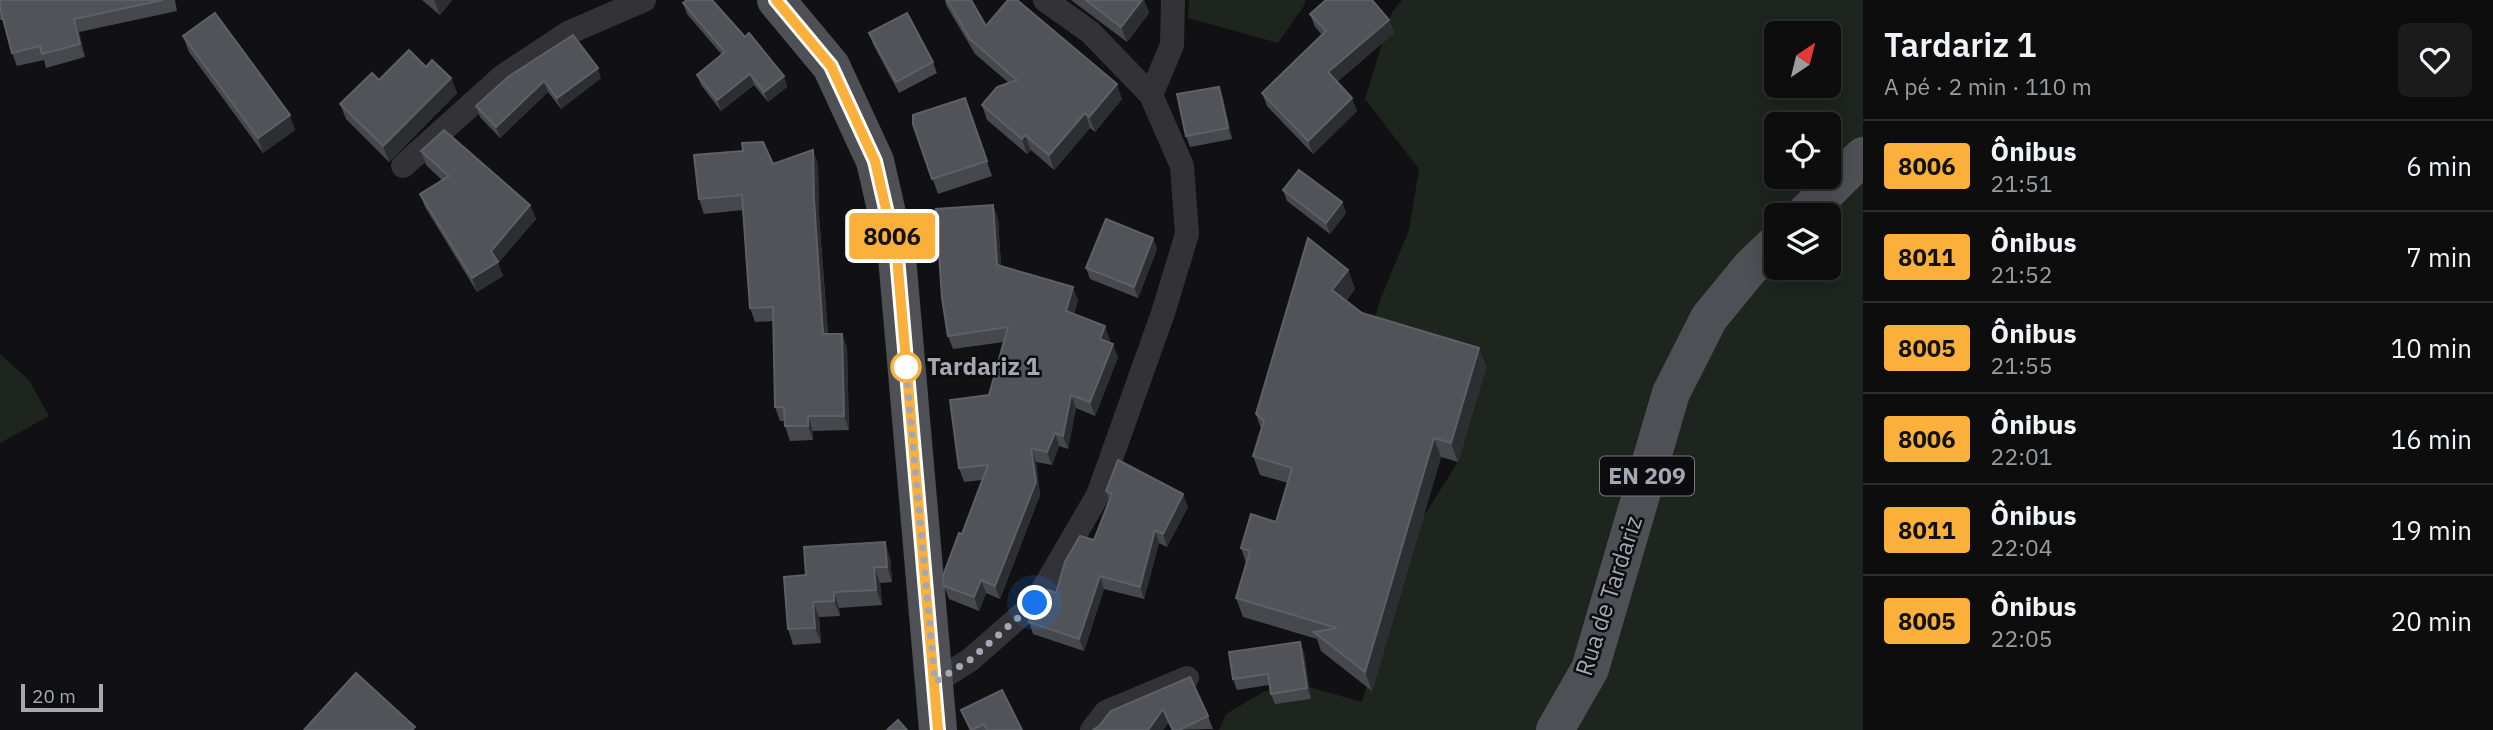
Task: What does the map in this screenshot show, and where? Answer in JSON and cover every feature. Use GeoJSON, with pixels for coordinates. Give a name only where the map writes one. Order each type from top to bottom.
{"type":"FeatureCollection","features":[{"type":"Feature","properties":{"kind":"main road"},"geometry":{"type":"LineString","coordinates":[[783,1],[831,66],[875,161],[897,257],[939,730]]}},
{"type":"Feature","properties":{"kind":"main road"},"geometry":{"type":"LineString","coordinates":[[1816,203],[1863,156]]}},
{"type":"Feature","properties":{"kind":"main road","name":"Rua de Tardariz"},"geometry":{"type":"LineString","coordinates":[[1555,730],[1590,669],[1671,393],[1709,318],[1764,255]]}},
{"type":"Feature","properties":{"kind":"street"},"geometry":{"type":"LineString","coordinates":[[403,166],[503,76],[568,33],[643,0]]}},
{"type":"Feature","properties":{"kind":"street"},"geometry":{"type":"LineString","coordinates":[[935,682],[970,660],[1035,603],[1098,495],[1163,313],[1187,234],[1182,166],[1151,95],[1090,32],[1045,0]]}},
{"type":"Feature","properties":{"kind":"street"},"geometry":{"type":"LineString","coordinates":[[1151,95],[1172,46],[1173,0]]}},
{"type":"Feature","properties":{"kind":"street"},"geometry":{"type":"LineString","coordinates":[[1092,730],[1106,712],[1187,678]]}},
{"type":"Feature","properties":{"kind":"shaded area"},"geometry":{"type":"Polygon","coordinates":[[[1189,0],[1305,0],[1305,4],[1278,43],[1188,18],[1189,0]]]}},
{"type":"Feature","properties":{"kind":"shaded area"},"geometry":{"type":"Polygon","coordinates":[[[1402,0],[1863,0],[1863,730],[1219,730],[1226,714],[1265,691],[1305,686],[1362,702],[1409,540],[1456,465],[1482,370],[1368,339],[1381,298],[1409,230],[1419,169],[1365,99],[1392,12],[1402,0]]]}},
{"type":"Feature","properties":{"kind":"shaded area"},"geometry":{"type":"Polygon","coordinates":[[[0,354],[29,380],[49,416],[0,443],[0,354]]]}},
{"type":"Feature","properties":{"kind":"building"},"geometry":{"type":"Polygon","coordinates":[[[0,0],[163,0],[74,19],[80,44],[42,54],[40,46],[12,53],[0,0]]]}},
{"type":"Feature","properties":{"kind":"building"},"geometry":{"type":"Polygon","coordinates":[[[687,0],[712,0],[745,37],[749,33],[784,76],[764,92],[750,74],[717,100],[697,75],[725,52],[683,3],[687,0]]]}},
{"type":"Feature","properties":{"kind":"building"},"geometry":{"type":"Polygon","coordinates":[[[947,0],[971,0],[986,26],[1008,0],[1017,0],[1117,84],[1089,117],[1085,113],[1049,155],[1025,135],[1022,139],[982,105],[997,87],[1017,80],[970,39],[947,0]]]}},
{"type":"Feature","properties":{"kind":"building"},"geometry":{"type":"Polygon","coordinates":[[[1086,0],[1142,0],[1121,27],[1086,0]]]}},
{"type":"Feature","properties":{"kind":"building"},"geometry":{"type":"Polygon","coordinates":[[[1326,0],[1372,0],[1389,20],[1328,72],[1352,98],[1308,141],[1262,93],[1326,31],[1310,14],[1326,0]]]}},
{"type":"Feature","properties":{"kind":"building"},"geometry":{"type":"Polygon","coordinates":[[[215,13],[290,115],[258,138],[183,36],[215,13]]]}},
{"type":"Feature","properties":{"kind":"building"},"geometry":{"type":"Polygon","coordinates":[[[907,13],[933,62],[896,82],[869,33],[907,13]]]}},
{"type":"Feature","properties":{"kind":"building"},"geometry":{"type":"Polygon","coordinates":[[[573,35],[598,68],[557,98],[544,81],[496,127],[476,106],[508,77],[573,35]]]}},
{"type":"Feature","properties":{"kind":"building"},"geometry":{"type":"Polygon","coordinates":[[[409,50],[426,67],[432,60],[451,78],[383,146],[340,104],[372,73],[379,80],[409,50]]]}},
{"type":"Feature","properties":{"kind":"building"},"geometry":{"type":"Polygon","coordinates":[[[1219,87],[1228,128],[1186,136],[1177,94],[1219,87]]]}},
{"type":"Feature","properties":{"kind":"building"},"geometry":{"type":"Polygon","coordinates":[[[965,98],[987,161],[932,179],[913,124],[913,115],[965,98]]]}},
{"type":"Feature","properties":{"kind":"building"},"geometry":{"type":"Polygon","coordinates":[[[444,130],[530,205],[491,251],[498,262],[472,278],[420,194],[449,176],[421,151],[444,130]]]}},
{"type":"Feature","properties":{"kind":"building"},"geometry":{"type":"Polygon","coordinates":[[[763,142],[773,164],[813,150],[823,334],[842,334],[844,416],[808,416],[808,426],[785,426],[784,407],[775,407],[773,307],[750,308],[742,195],[699,199],[694,155],[743,151],[742,143],[763,142]]]}},
{"type":"Feature","properties":{"kind":"building"},"geometry":{"type":"Polygon","coordinates":[[[1299,170],[1342,202],[1326,223],[1283,190],[1299,170]]]}},
{"type":"Feature","properties":{"kind":"building"},"geometry":{"type":"Polygon","coordinates":[[[993,205],[997,265],[1073,287],[1066,311],[1105,326],[1100,339],[1113,344],[1090,402],[1071,395],[1063,436],[1055,433],[1047,452],[1031,448],[1036,482],[995,586],[981,580],[974,597],[944,586],[943,576],[988,465],[959,468],[950,400],[989,395],[1008,327],[948,336],[942,298],[936,209],[993,205]]]}},
{"type":"Feature","properties":{"kind":"building"},"geometry":{"type":"Polygon","coordinates":[[[1106,219],[1153,238],[1134,287],[1086,268],[1106,219]]]}},
{"type":"Feature","properties":{"kind":"building"},"geometry":{"type":"Polygon","coordinates":[[[1308,238],[1348,270],[1332,290],[1362,313],[1479,348],[1451,443],[1434,438],[1365,672],[1314,632],[1337,628],[1236,598],[1250,551],[1241,548],[1251,514],[1276,522],[1292,468],[1253,456],[1264,421],[1256,414],[1308,238]]]}},
{"type":"Feature","properties":{"kind":"building"},"geometry":{"type":"Polygon","coordinates":[[[1118,460],[1183,494],[1163,534],[1155,530],[1140,587],[1100,576],[1079,639],[1029,622],[1033,608],[1048,590],[1056,593],[1065,562],[1080,536],[1094,540],[1112,494],[1106,491],[1118,460]]]}},
{"type":"Feature","properties":{"kind":"building"},"geometry":{"type":"Polygon","coordinates":[[[885,542],[887,567],[874,567],[876,590],[834,592],[834,601],[813,602],[815,628],[788,629],[784,577],[806,575],[804,547],[885,542]]]}},
{"type":"Feature","properties":{"kind":"building"},"geometry":{"type":"Polygon","coordinates":[[[1300,642],[1307,688],[1271,694],[1268,674],[1233,679],[1229,652],[1300,642]]]}},
{"type":"Feature","properties":{"kind":"building"},"geometry":{"type":"Polygon","coordinates":[[[356,673],[415,727],[412,730],[304,730],[356,673]]]}},
{"type":"Feature","properties":{"kind":"building"},"geometry":{"type":"Polygon","coordinates":[[[1190,677],[1208,716],[1179,730],[1173,730],[1163,709],[1148,730],[1093,730],[1111,711],[1190,677]]]}},
{"type":"Feature","properties":{"kind":"building"},"geometry":{"type":"Polygon","coordinates":[[[1002,690],[1022,730],[987,730],[984,724],[971,730],[961,710],[1002,690]]]}},
{"type":"Feature","properties":{"kind":"building"},"geometry":{"type":"Polygon","coordinates":[[[898,720],[907,730],[887,730],[898,720]]]}},
{"type":"Feature","properties":{"kind":"bus line","name":"8006"},"geometry":{"type":"LineString","coordinates":[[776,0],[831,66],[875,161],[897,257],[938,730]]}},
{"type":"Feature","properties":{"kind":"place","name":"Tardariz 1"},"geometry":{"type":"Point","coordinates":[906,367]}},
{"type":"Feature","properties":{"kind":"route"},"geometry":{"type":"LineString","coordinates":[[906,367],[905,357],[935,682],[970,660],[1035,603]]}}]}
